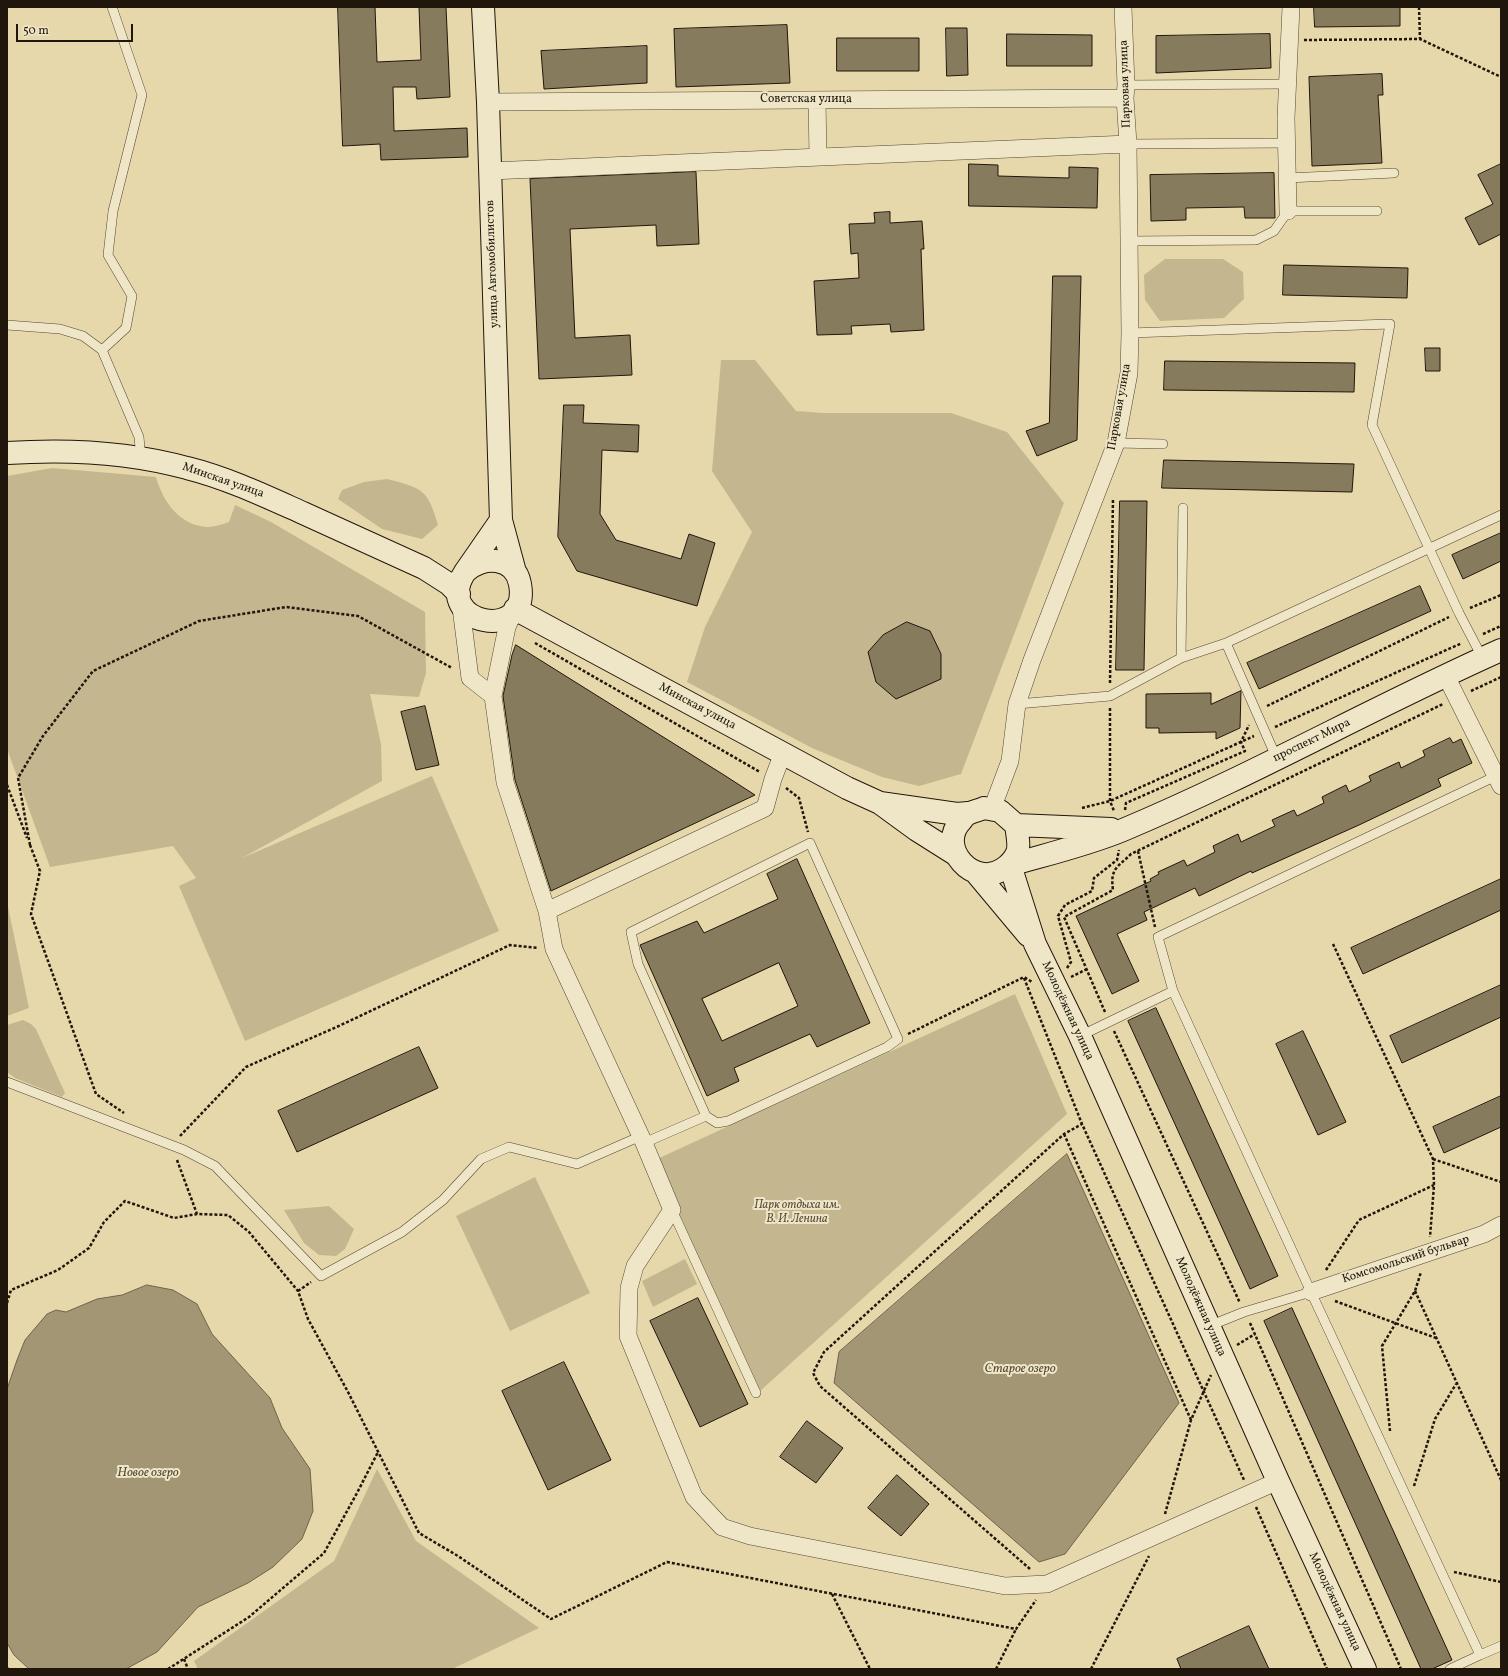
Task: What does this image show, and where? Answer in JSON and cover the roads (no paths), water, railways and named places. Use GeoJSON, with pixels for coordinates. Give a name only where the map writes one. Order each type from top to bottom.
{"type":"FeatureCollection","features":[{"type":"Feature","properties":{"kind":"street","name":"улица Автомобилистов"},"geometry":{"type":"LineString","coordinates":[[482,7],[488,102],[501,520],[515,572]]}},
{"type":"Feature","properties":{"kind":"street","name":"Парковая улица"},"geometry":{"type":"LineString","coordinates":[[992,809],[1010,761],[1017,704],[1032,660],[1103,480],[1116,443],[1129,372],[1128,144],[1123,7]]}},
{"type":"Feature","properties":{"kind":"street"},"geometry":{"type":"LineString","coordinates":[[1288,211],[1287,84],[1291,7]]}},
{"type":"Feature","properties":{"kind":"street","name":"Советская улица"},"geometry":{"type":"LineString","coordinates":[[488,102],[817,100],[1126,92]]}},
{"type":"Feature","properties":{"kind":"street"},"geometry":{"type":"LineString","coordinates":[[817,100],[818,157]]}},
{"type":"Feature","properties":{"kind":"street"},"geometry":{"type":"LineString","coordinates":[[490,171],[1128,144]]}},
{"type":"Feature","properties":{"kind":"street","name":"Минская улица"},"geometry":{"type":"LineString","coordinates":[[7,453],[79,452],[141,459],[186,467],[244,487],[461,585]]}},
{"type":"Feature","properties":{"kind":"street"},"geometry":{"type":"LineString","coordinates":[[493,696],[470,678],[461,585],[501,520]]}},
{"type":"Feature","properties":{"kind":"street"},"geometry":{"type":"LineString","coordinates":[[515,609],[508,616],[499,621],[484,621],[470,615],[464,607],[461,585],[478,562],[494,560],[509,566],[520,580],[520,600],[507,627],[493,696],[505,782],[548,911],[554,949],[643,1140],[672,1210],[635,1266],[629,1288],[628,1336],[694,1497],[722,1527],[750,1536],[1005,1586],[1047,1584],[1278,1481]]}},
{"type":"Feature","properties":{"kind":"street","name":"Минская улица"},"geometry":{"type":"LineString","coordinates":[[515,609],[847,788],[880,803],[917,830],[955,854]]}},
{"type":"Feature","properties":{"kind":"street","name":"проспект Мира"},"geometry":{"type":"LineString","coordinates":[[1010,865],[1085,843],[1122,830],[1277,759],[1492,654]]}},
{"type":"Feature","properties":{"kind":"street"},"geometry":{"type":"LineString","coordinates":[[1446,676],[1498,781]]}},
{"type":"Feature","properties":{"kind":"street"},"geometry":{"type":"LineString","coordinates":[[548,911],[765,808],[773,779],[784,754]]}},
{"type":"Feature","properties":{"kind":"street","name":"Минская улица"},"geometry":{"type":"LineString","coordinates":[[880,803],[957,814],[968,813]]}},
{"type":"Feature","properties":{"kind":"street"},"geometry":{"type":"LineString","coordinates":[[984,808],[992,809],[1000,811],[1016,825],[1018,852],[1010,865],[999,872],[989,875],[977,874],[964,866],[955,854],[953,836],[957,825],[968,813],[984,808]]}},
{"type":"Feature","properties":{"kind":"street","name":"проспект Мира"},"geometry":{"type":"LineString","coordinates":[[1016,825],[1122,830]]}},
{"type":"Feature","properties":{"kind":"street","name":"Молодёжная улица"},"geometry":{"type":"LineString","coordinates":[[1010,865],[1035,944],[1080,1036],[1278,1481],[1365,1669]]}},
{"type":"Feature","properties":{"kind":"street","name":"Молодёжная улица"},"geometry":{"type":"LineString","coordinates":[[977,874],[1035,944]]}},
{"type":"Feature","properties":{"kind":"street","name":"Комсомольский бульвар"},"geometry":{"type":"LineString","coordinates":[[1311,1292],[1484,1234],[1501,1225]]}},
{"type":"Feature","properties":{"kind":"lane"},"geometry":{"type":"LineString","coordinates":[[102,350],[126,328],[132,296],[108,255],[113,211],[142,95],[112,7]]}},
{"type":"Feature","properties":{"kind":"lane"},"geometry":{"type":"LineString","coordinates":[[1126,92],[1287,84]]}},
{"type":"Feature","properties":{"kind":"lane"},"geometry":{"type":"LineString","coordinates":[[1128,144],[1287,143]]}},
{"type":"Feature","properties":{"kind":"lane"},"geometry":{"type":"LineString","coordinates":[[1287,178],[1394,174]]}},
{"type":"Feature","properties":{"kind":"lane"},"geometry":{"type":"LineString","coordinates":[[1129,241],[1256,240],[1274,231],[1288,211],[1378,212]]}},
{"type":"Feature","properties":{"kind":"lane"},"geometry":{"type":"LineString","coordinates":[[1130,333],[1390,324],[1372,425],[1471,639],[1492,654]]}},
{"type":"Feature","properties":{"kind":"lane"},"geometry":{"type":"LineString","coordinates":[[7,325],[60,329],[83,336],[102,350],[139,437],[141,459]]}},
{"type":"Feature","properties":{"kind":"lane"},"geometry":{"type":"LineString","coordinates":[[1116,443],[1163,444]]}},
{"type":"Feature","properties":{"kind":"lane"},"geometry":{"type":"LineString","coordinates":[[1181,658],[1183,508]]}},
{"type":"Feature","properties":{"kind":"lane"},"geometry":{"type":"LineString","coordinates":[[1017,704],[1110,696],[1181,658],[1226,643],[1501,516]]}},
{"type":"Feature","properties":{"kind":"lane"},"geometry":{"type":"LineString","coordinates":[[1226,643],[1277,759]]}},
{"type":"Feature","properties":{"kind":"lane"},"geometry":{"type":"LineString","coordinates":[[1480,1655],[1173,991],[1158,937],[1498,781]]}},
{"type":"Feature","properties":{"kind":"lane"},"geometry":{"type":"LineString","coordinates":[[810,843],[898,1039],[887,1047],[728,1121],[717,1123],[706,1116],[638,964],[631,932],[810,843]]}},
{"type":"Feature","properties":{"kind":"lane"},"geometry":{"type":"LineString","coordinates":[[1080,1036],[1173,991]]}},
{"type":"Feature","properties":{"kind":"lane"},"geometry":{"type":"LineString","coordinates":[[7,1082],[171,1145],[215,1166],[321,1276],[402,1232],[443,1200],[481,1159],[508,1147],[577,1164],[706,1116]]}},
{"type":"Feature","properties":{"kind":"lane"},"geometry":{"type":"LineString","coordinates":[[672,1210],[756,1393]]}},
{"type":"Feature","properties":{"kind":"lane"},"geometry":{"type":"LineString","coordinates":[[1209,1326],[1244,1312],[1311,1292]]}},
{"type":"Feature","properties":{"kind":"lane"},"geometry":{"type":"LineString","coordinates":[[1450,1669],[1501,1646]]}},
{"type":"Feature","properties":{"kind":"water","name":"Старое озеро"},"geometry":{"type":"Polygon","coordinates":[[[1067,1154],[1179,1403],[1065,1554],[1039,1562],[834,1383],[839,1352],[1067,1154]]]}},
{"type":"Feature","properties":{"kind":"water","name":"Новое озеро"},"geometry":{"type":"Polygon","coordinates":[[[147,1285],[173,1290],[197,1304],[212,1334],[270,1398],[282,1428],[310,1469],[313,1511],[302,1539],[273,1567],[248,1583],[198,1607],[157,1652],[126,1669],[29,1669],[14,1655],[7,1643],[7,1389],[25,1340],[47,1314],[56,1310],[66,1312],[97,1299],[122,1295],[147,1285]]]}},
{"type":"Feature","properties":{"kind":"park label","name":"Парк отдыха им. В. И. Ленина"},"geometry":{"type":"Point","coordinates":[797,1213]}}]}
